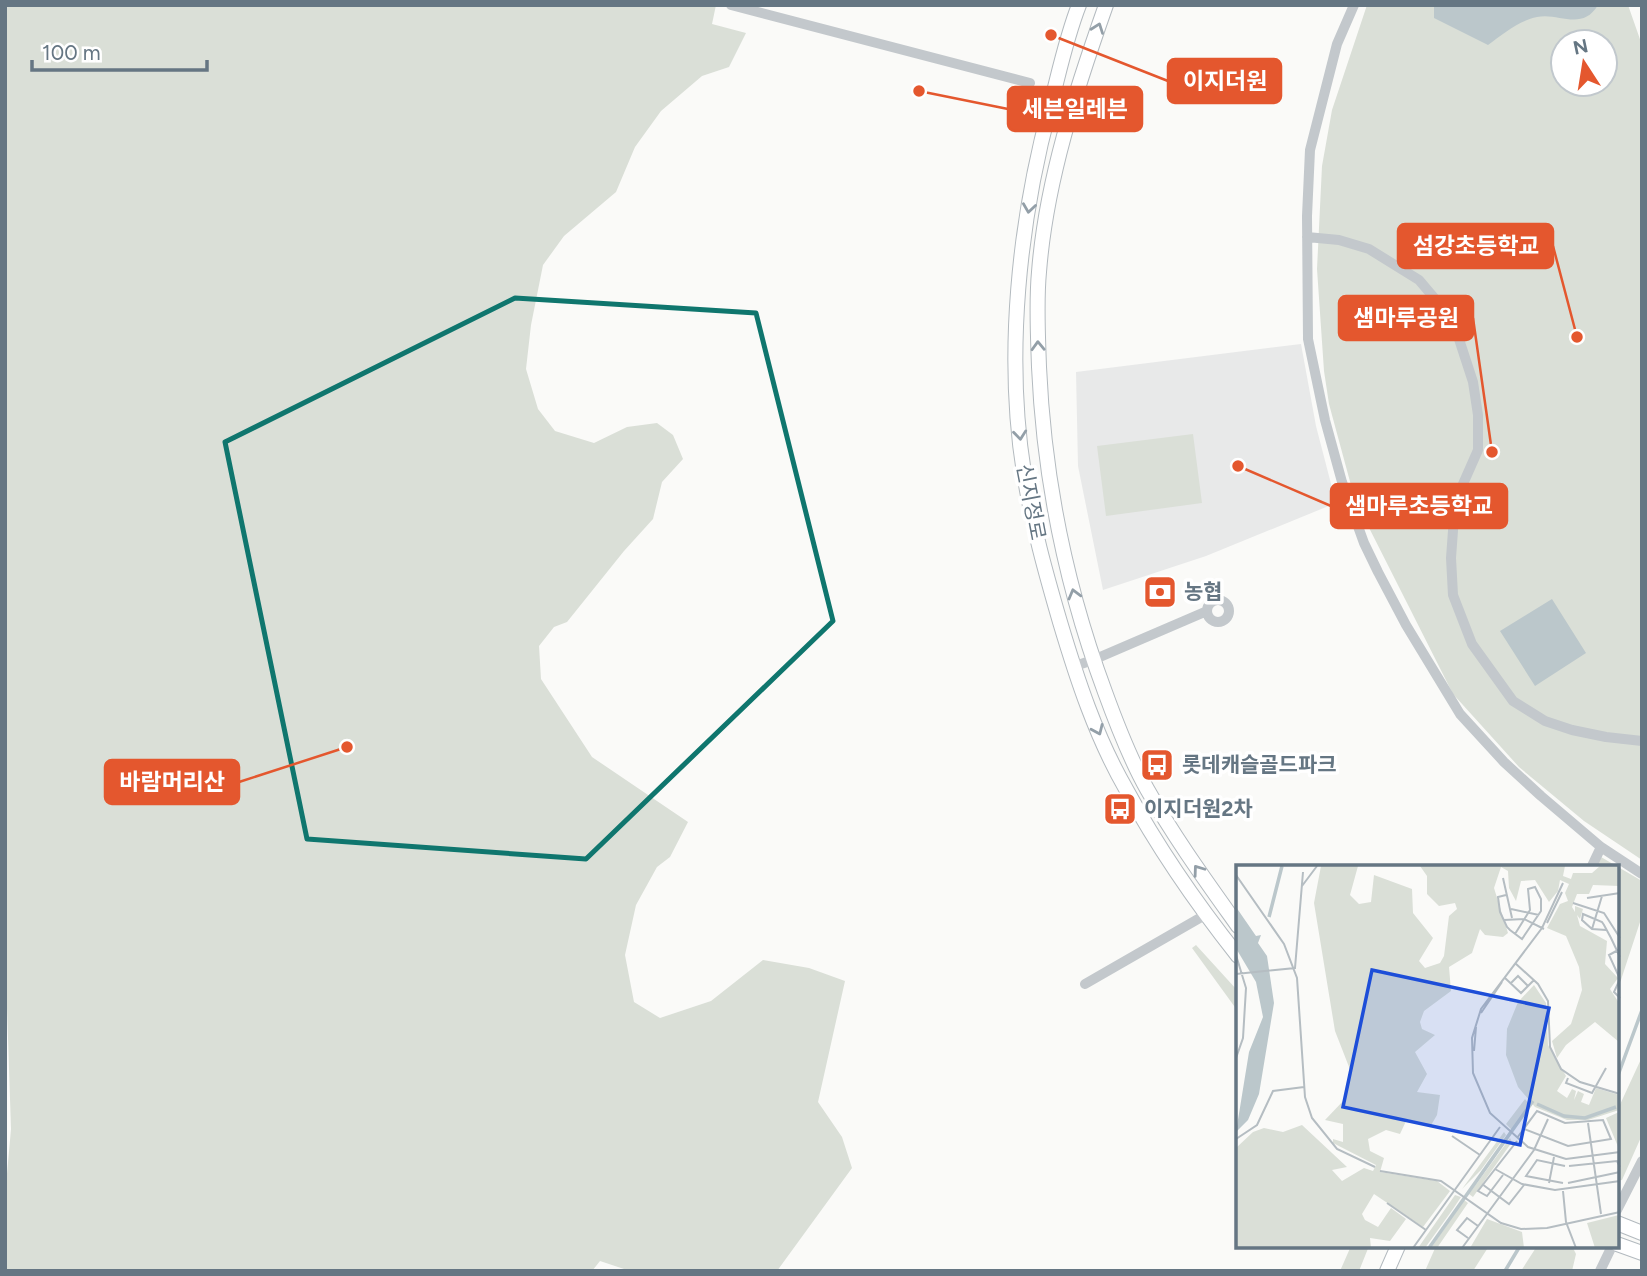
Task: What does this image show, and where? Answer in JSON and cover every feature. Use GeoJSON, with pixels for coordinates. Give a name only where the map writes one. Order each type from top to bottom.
{"type":"FeatureCollection","features":[{"type":"Feature","properties":{"kind":"street"},"geometry":{"type":"LineString","coordinates":[[731,5],[1030,83]]}},
{"type":"Feature","properties":{"kind":"street","name":"신지정로"},"geometry":{"type":"LineString","coordinates":[[1079,5],[1041,141],[1033,180],[1019,296],[1017,411],[1024,473],[1072,667],[1095,724],[1124,787],[1165,856],[1236,955]]}},
{"type":"Feature","properties":{"kind":"street","name":"신지정로"},"geometry":{"type":"LineString","coordinates":[[1106,5],[1054,181],[1039,271],[1041,404],[1051,495],[1066,564],[1093,660],[1115,720],[1147,788],[1188,858],[1236,925]]}},
{"type":"Feature","properties":{"kind":"street"},"geometry":{"type":"LineString","coordinates":[[1353,5],[1337,44],[1310,150],[1307,237],[1308,339],[1325,420],[1342,482],[1364,543],[1406,625],[1460,715],[1504,762],[1601,847],[1642,874]]}},
{"type":"Feature","properties":{"kind":"street"},"geometry":{"type":"LineString","coordinates":[[1307,237],[1339,240],[1369,248],[1419,280],[1441,306],[1457,333],[1473,382],[1478,415],[1478,450],[1463,484],[1454,517],[1451,558],[1453,595],[1472,644],[1513,701],[1545,721],[1606,737],[1642,741]]}},
{"type":"Feature","properties":{"kind":"street"},"geometry":{"type":"LineString","coordinates":[[1072,667],[1207,611]]}},
{"type":"Feature","properties":{"kind":"street"},"geometry":{"type":"LineString","coordinates":[[1592,865],[1601,847]]}},
{"type":"Feature","properties":{"kind":"street"},"geometry":{"type":"LineString","coordinates":[[1085,984],[1222,904]]}},
{"type":"Feature","properties":{"kind":"street"},"geometry":{"type":"LineString","coordinates":[[1619,1206],[1642,1161]]}},
{"type":"Feature","properties":{"kind":"street"},"geometry":{"type":"LineString","coordinates":[[1619,1224],[1642,1233]]}},
{"type":"Feature","properties":{"kind":"street"},"geometry":{"type":"LineString","coordinates":[[1619,1246],[1642,1253]]}},
{"type":"Feature","properties":{"kind":"street"},"geometry":{"type":"LineString","coordinates":[[1387,1271],[1397,1248]]}},
{"type":"Feature","properties":{"kind":"street"},"geometry":{"type":"LineString","coordinates":[[1600,1271],[1613,1248]]}},
{"type":"Feature","properties":{"kind":"highlighted area"},"geometry":{"type":"Polygon","coordinates":[[[515,298],[756,313],[833,621],[586,859],[307,839],[225,442],[515,298]]]}},
{"type":"Feature","properties":{"kind":"shaded area"},"geometry":{"type":"Polygon","coordinates":[[[5,5],[716,5],[712,24],[746,33],[729,67],[702,76],[661,111],[635,147],[616,192],[564,236],[543,265],[531,325],[526,369],[538,409],[555,431],[594,443],[627,427],[657,423],[673,435],[683,459],[662,482],[653,519],[567,622],[554,627],[539,646],[541,679],[592,757],[688,822],[670,857],[657,867],[636,905],[625,955],[634,1002],[660,1018],[711,1001],[763,960],[809,968],[845,981],[818,1102],[842,1137],[852,1168],[777,1271],[630,1271],[600,1261],[592,1271],[5,1271],[5,1196],[11,1129],[5,947],[5,5]]]}},
{"type":"Feature","properties":{"kind":"shaded area"},"geometry":{"type":"Polygon","coordinates":[[[1367,5],[1628,5],[1642,45],[1642,860],[1584,821],[1519,767],[1453,694],[1355,500],[1329,404],[1324,371],[1317,269],[1322,166],[1332,110],[1367,5]]]}},
{"type":"Feature","properties":{"kind":"shaded area"},"geometry":{"type":"Polygon","coordinates":[[[1434,5],[1598,5],[1585,18],[1545,16],[1530,19],[1511,28],[1488,45],[1434,18],[1434,5]]]}},
{"type":"Feature","properties":{"kind":"shaded area"},"geometry":{"type":"Polygon","coordinates":[[[1301,344],[1316,426],[1336,503],[1206,556],[1103,590],[1078,466],[1076,372],[1301,344]]]}},
{"type":"Feature","properties":{"kind":"shaded area"},"geometry":{"type":"Polygon","coordinates":[[[1193,434],[1202,503],[1106,516],[1097,446],[1193,434]]]}},
{"type":"Feature","properties":{"kind":"shaded area"},"geometry":{"type":"Polygon","coordinates":[[[1552,599],[1586,653],[1535,686],[1500,631],[1552,599]]]}},
{"type":"Feature","properties":{"kind":"shaded area"},"geometry":{"type":"Polygon","coordinates":[[[1601,857],[1614,865],[1597,865],[1601,857]]]}},
{"type":"Feature","properties":{"kind":"shaded area"},"geometry":{"type":"Polygon","coordinates":[[[1619,867],[1642,881],[1642,916],[1619,986],[1619,867]]]}},
{"type":"Feature","properties":{"kind":"shaded area"},"geometry":{"type":"Polygon","coordinates":[[[1196,945],[1236,989],[1236,1009],[1192,948],[1196,945]]]}},
{"type":"Feature","properties":{"kind":"shaded area"},"geometry":{"type":"Polygon","coordinates":[[[1642,1057],[1642,1135],[1622,1180],[1619,1181],[1619,1107],[1642,1057]]]}},
{"type":"Feature","properties":{"kind":"shaded area"},"geometry":{"type":"Polygon","coordinates":[[[1350,1248],[1368,1248],[1359,1271],[1340,1271],[1350,1248]]]}},
{"type":"Feature","properties":{"kind":"shaded area"},"geometry":{"type":"Polygon","coordinates":[[[1435,1248],[1488,1248],[1473,1271],[1425,1271],[1435,1248]]]}},
{"type":"Feature","properties":{"kind":"shaded area"},"geometry":{"type":"Polygon","coordinates":[[[1536,1248],[1573,1248],[1576,1254],[1572,1271],[1521,1271],[1536,1248]]]}},
{"type":"Feature","properties":{"kind":"waterway"},"geometry":{"type":"LineString","coordinates":[[1619,1073],[1642,1010]]}},
{"type":"Feature","properties":{"kind":"waterway"},"geometry":{"type":"LineString","coordinates":[[1505,1271],[1519,1248]]}},
{"type":"Feature","properties":{"kind":"place","name":"이지더원"},"geometry":{"type":"Point","coordinates":[1051,35]}},
{"type":"Feature","properties":{"kind":"place","name":"세븐일레븐"},"geometry":{"type":"Point","coordinates":[919,91]}},
{"type":"Feature","properties":{"kind":"place","name":"섬강초등학교"},"geometry":{"type":"Point","coordinates":[1577,337]}},
{"type":"Feature","properties":{"kind":"place","name":"샘마루공원"},"geometry":{"type":"Point","coordinates":[1492,452]}},
{"type":"Feature","properties":{"kind":"place","name":"샘마루초등학교"},"geometry":{"type":"Point","coordinates":[1238,466]}},
{"type":"Feature","properties":{"kind":"place","name":"농협"},"geometry":{"type":"Point","coordinates":[1160,592]}},
{"type":"Feature","properties":{"kind":"place","name":"바람머리산"},"geometry":{"type":"Point","coordinates":[347,747]}},
{"type":"Feature","properties":{"kind":"place","name":"롯데캐슬골드파크"},"geometry":{"type":"Point","coordinates":[1157,765]}},
{"type":"Feature","properties":{"kind":"place","name":"이지더원2차"},"geometry":{"type":"Point","coordinates":[1120,809]}}]}
